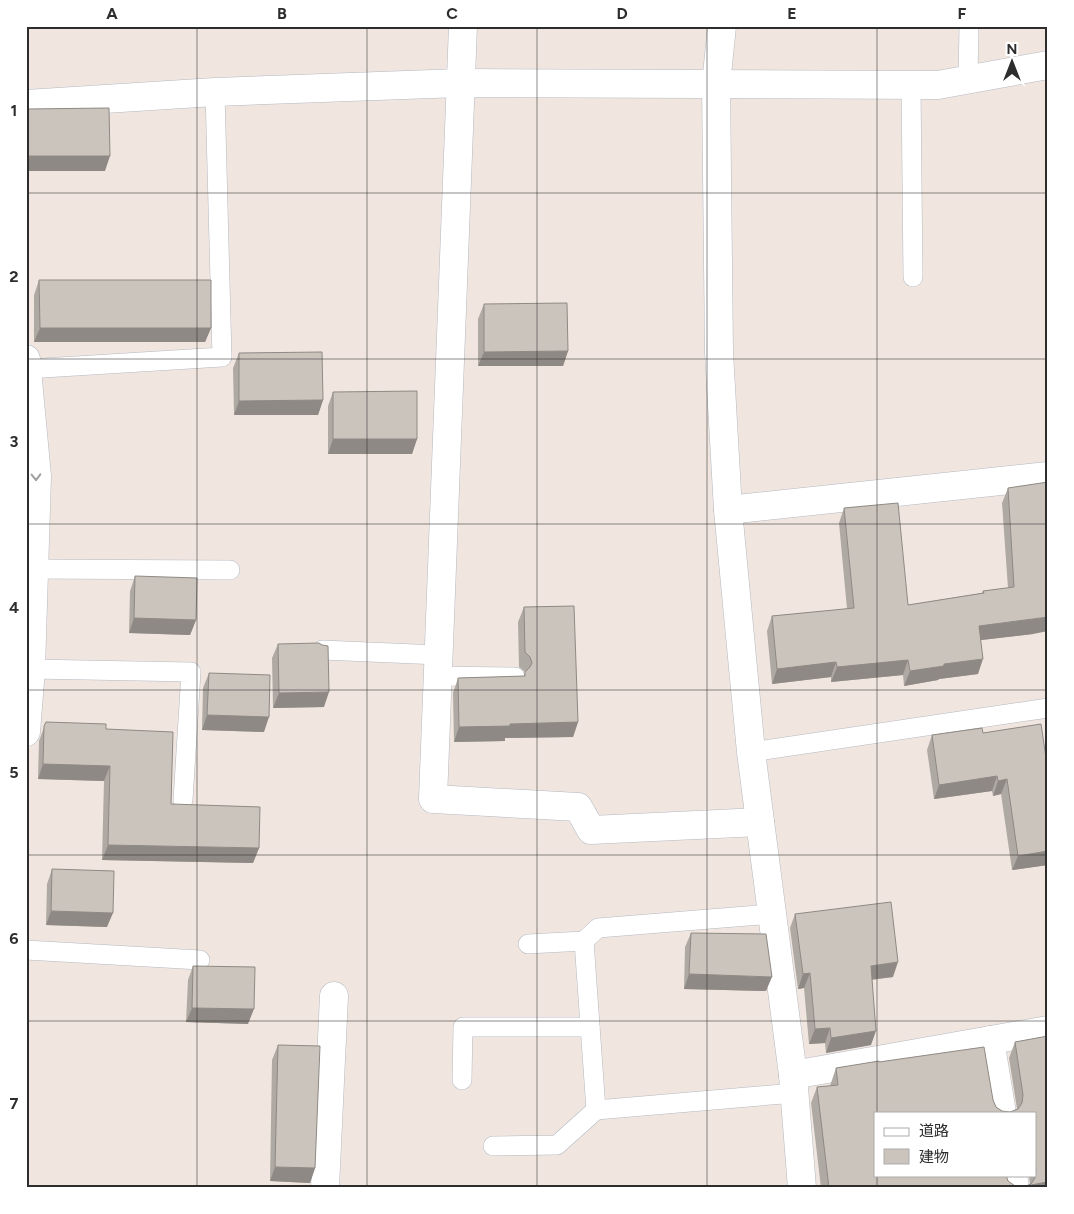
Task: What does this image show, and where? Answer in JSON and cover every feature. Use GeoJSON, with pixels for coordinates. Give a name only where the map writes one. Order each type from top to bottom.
{"type":"FeatureCollection","features":[{"type":"Feature","properties":{"kind":"street"},"geometry":{"type":"LineString","coordinates":[[463,26],[434,799],[578,806],[591,830],[760,822]]}},
{"type":"Feature","properties":{"kind":"street"},"geometry":{"type":"LineString","coordinates":[[722,26],[716,84],[719,352],[728,510],[751,752],[794,1084],[802,1188]]}},
{"type":"Feature","properties":{"kind":"street"},"geometry":{"type":"LineString","coordinates":[[26,104],[215,92],[460,83],[912,85],[938,84],[1048,65]]}},
{"type":"Feature","properties":{"kind":"street"},"geometry":{"type":"LineString","coordinates":[[26,732],[31,669],[30,568],[37,476],[27,364]]}},
{"type":"Feature","properties":{"kind":"street"},"geometry":{"type":"LineString","coordinates":[[728,510],[1048,476]]}},
{"type":"Feature","properties":{"kind":"street"},"geometry":{"type":"LineString","coordinates":[[325,1188],[334,996]]}},
{"type":"Feature","properties":{"kind":"street"},"geometry":{"type":"LineString","coordinates":[[794,1084],[990,1040],[1048,1030]]}},
{"type":"Feature","properties":{"kind":"street"},"geometry":{"type":"LineString","coordinates":[[990,1040],[1002,1112]]}},
{"type":"Feature","properties":{"kind":"lane"},"geometry":{"type":"LineString","coordinates":[[968,79],[969,26]]}},
{"type":"Feature","properties":{"kind":"lane"},"geometry":{"type":"LineString","coordinates":[[912,85],[912,276]]}},
{"type":"Feature","properties":{"kind":"lane"},"geometry":{"type":"LineString","coordinates":[[27,364],[222,357],[215,92]]}},
{"type":"Feature","properties":{"kind":"lane"},"geometry":{"type":"LineString","coordinates":[[30,568],[230,570]]}},
{"type":"Feature","properties":{"kind":"lane"},"geometry":{"type":"LineString","coordinates":[[322,650],[515,677]]}},
{"type":"Feature","properties":{"kind":"lane"},"geometry":{"type":"LineString","coordinates":[[31,669],[191,672],[183,800]]}},
{"type":"Feature","properties":{"kind":"lane"},"geometry":{"type":"LineString","coordinates":[[751,752],[1048,708]]}},
{"type":"Feature","properties":{"kind":"lane"},"geometry":{"type":"LineString","coordinates":[[528,944],[584,941],[598,928],[772,914]]}},
{"type":"Feature","properties":{"kind":"lane"},"geometry":{"type":"LineString","coordinates":[[584,941],[596,1110]]}},
{"type":"Feature","properties":{"kind":"lane"},"geometry":{"type":"LineString","coordinates":[[26,950],[200,960]]}},
{"type":"Feature","properties":{"kind":"lane"},"geometry":{"type":"LineString","coordinates":[[462,1080],[464,1027],[590,1027]]}},
{"type":"Feature","properties":{"kind":"lane"},"geometry":{"type":"LineString","coordinates":[[493,1146],[557,1145],[596,1110],[794,1084]]}},
{"type":"Feature","properties":{"kind":"building"},"geometry":{"type":"Polygon","coordinates":[[[109,108],[110,156],[26,156],[26,109],[109,108]]]}},
{"type":"Feature","properties":{"kind":"building"},"geometry":{"type":"Polygon","coordinates":[[[39,280],[211,280],[211,328],[40,328],[39,280]]]}},
{"type":"Feature","properties":{"kind":"building"},"geometry":{"type":"Polygon","coordinates":[[[567,303],[568,351],[484,352],[484,304],[567,303]]]}},
{"type":"Feature","properties":{"kind":"building"},"geometry":{"type":"Polygon","coordinates":[[[322,352],[323,400],[239,401],[239,353],[322,352]]]}},
{"type":"Feature","properties":{"kind":"building"},"geometry":{"type":"Polygon","coordinates":[[[417,391],[417,439],[333,439],[333,392],[417,391]]]}},
{"type":"Feature","properties":{"kind":"building"},"geometry":{"type":"Polygon","coordinates":[[[1048,482],[1048,617],[979,626],[983,659],[910,671],[908,660],[837,667],[836,662],[777,669],[772,616],[854,608],[844,508],[898,503],[908,605],[1014,587],[1008,488],[1048,482]]]}},
{"type":"Feature","properties":{"kind":"building"},"geometry":{"type":"Polygon","coordinates":[[[135,576],[197,578],[196,620],[134,618],[135,576]]]}},
{"type":"Feature","properties":{"kind":"building"},"geometry":{"type":"Polygon","coordinates":[[[574,606],[578,722],[459,727],[458,678],[525,676],[525,672],[530,667],[532,663],[530,657],[525,652],[524,607],[574,606]]]}},
{"type":"Feature","properties":{"kind":"building"},"geometry":{"type":"Polygon","coordinates":[[[319,643],[328,646],[329,692],[279,693],[278,644],[319,643]]]}},
{"type":"Feature","properties":{"kind":"building"},"geometry":{"type":"Polygon","coordinates":[[[209,673],[270,675],[269,717],[207,715],[209,673]]]}},
{"type":"Feature","properties":{"kind":"building"},"geometry":{"type":"Polygon","coordinates":[[[46,722],[106,724],[106,729],[173,732],[171,804],[260,807],[259,848],[108,845],[110,766],[43,764],[44,726],[46,722]]]}},
{"type":"Feature","properties":{"kind":"building"},"geometry":{"type":"Polygon","coordinates":[[[1041,724],[1048,771],[1048,851],[1018,856],[1007,779],[998,781],[997,776],[939,785],[932,735],[982,728],[983,733],[1041,724]]]}},
{"type":"Feature","properties":{"kind":"building"},"geometry":{"type":"Polygon","coordinates":[[[52,869],[114,871],[113,913],[51,911],[52,869]]]}},
{"type":"Feature","properties":{"kind":"building"},"geometry":{"type":"Polygon","coordinates":[[[891,902],[898,962],[871,966],[876,1031],[831,1038],[830,1028],[815,1029],[810,973],[803,974],[795,914],[891,902]]]}},
{"type":"Feature","properties":{"kind":"building"},"geometry":{"type":"Polygon","coordinates":[[[691,933],[766,934],[772,977],[689,974],[691,933]]]}},
{"type":"Feature","properties":{"kind":"building"},"geometry":{"type":"Polygon","coordinates":[[[193,966],[255,967],[254,1009],[192,1008],[193,966]]]}},
{"type":"Feature","properties":{"kind":"building"},"geometry":{"type":"Polygon","coordinates":[[[1048,1036],[1048,1184],[1047,1182],[1026,1186],[1031,1184],[1035,1178],[1036,1112],[1010,1112],[1018,1109],[1022,1103],[1023,1095],[1015,1042],[1048,1036]]]}},
{"type":"Feature","properties":{"kind":"building"},"geometry":{"type":"Polygon","coordinates":[[[278,1045],[320,1046],[315,1168],[275,1167],[278,1045]]]}},
{"type":"Feature","properties":{"kind":"building"},"geometry":{"type":"Polygon","coordinates":[[[984,1047],[993,1100],[996,1107],[1002,1111],[1010,1112],[874,1112],[874,1176],[1006,1176],[1008,1181],[1015,1186],[1021,1187],[829,1188],[817,1087],[838,1085],[836,1068],[984,1047]]]}}]}
